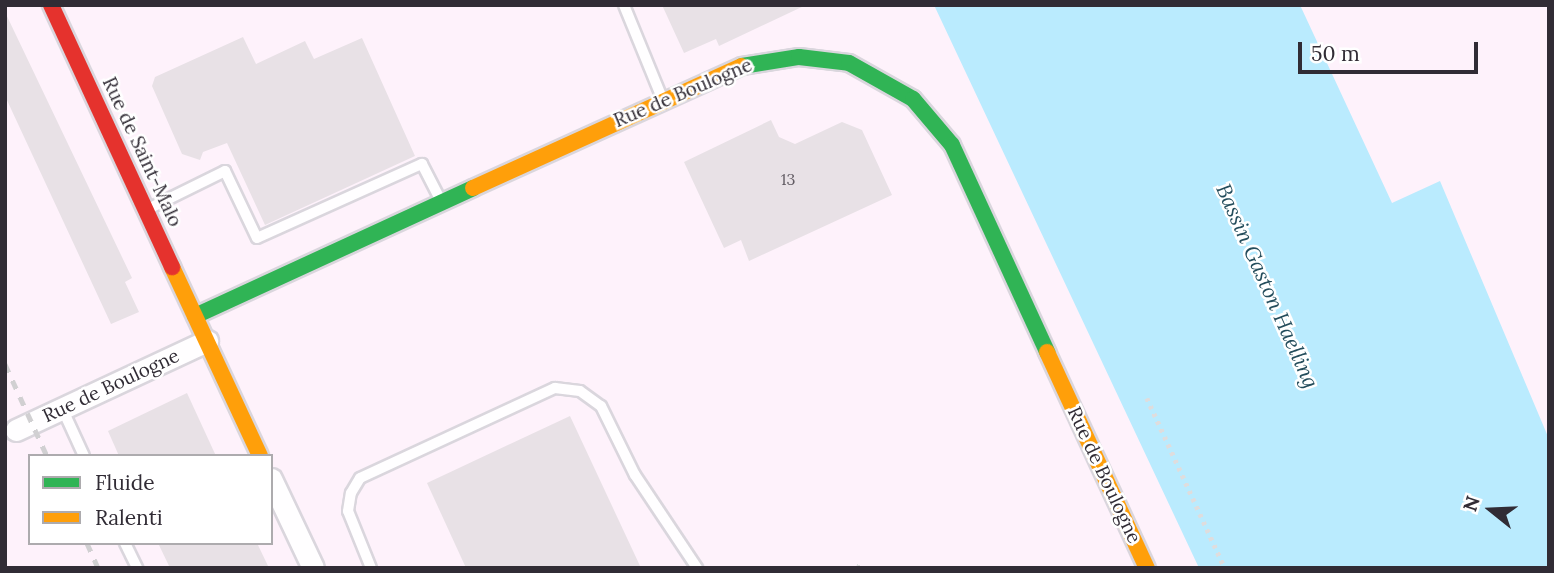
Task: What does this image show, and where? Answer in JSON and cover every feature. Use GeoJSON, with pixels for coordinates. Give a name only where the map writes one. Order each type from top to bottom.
{"type":"FeatureCollection","features":[{"type":"Feature","properties":{"kind":"street","name":"Rue de Saint-Malo"},"geometry":{"type":"LineString","coordinates":[[51,5],[195,316]]}},
{"type":"Feature","properties":{"kind":"street","name":"Rue de Boulogne"},"geometry":{"type":"LineString","coordinates":[[195,316],[735,67],[799,57],[828,58],[872,72],[922,108],[952,145],[1147,568]]}},
{"type":"Feature","properties":{"kind":"street"},"geometry":{"type":"LineString","coordinates":[[195,316],[259,454]]}},
{"type":"Feature","properties":{"kind":"street","name":"Rue de Boulogne"},"geometry":{"type":"LineString","coordinates":[[10,432],[207,341]]}},
{"type":"Feature","properties":{"kind":"street"},"geometry":{"type":"LineString","coordinates":[[273,483],[313,568]]}},
{"type":"Feature","properties":{"kind":"lane"},"geometry":{"type":"LineString","coordinates":[[624,5],[663,100]]}},
{"type":"Feature","properties":{"kind":"lane"},"geometry":{"type":"LineString","coordinates":[[145,210],[225,171],[257,238],[422,164],[442,202]]}},
{"type":"Feature","properties":{"kind":"lane"},"geometry":{"type":"LineString","coordinates":[[371,568],[348,511],[351,492],[360,478],[555,388],[580,390],[601,405],[635,475],[697,568]]}},
{"type":"Feature","properties":{"kind":"lane"},"geometry":{"type":"LineString","coordinates":[[62,408],[83,454]]}},
{"type":"Feature","properties":{"kind":"lane"},"geometry":{"type":"LineString","coordinates":[[126,545],[137,568]]}},
{"type":"Feature","properties":{"kind":"path"},"geometry":{"type":"LineString","coordinates":[[1147,398],[1226,568]]}},
{"type":"Feature","properties":{"kind":"path"},"geometry":{"type":"LineString","coordinates":[[858,568],[861,561]]}},
{"type":"Feature","properties":{"kind":"shaded area"},"geometry":{"type":"Polygon","coordinates":[[[5,5],[1549,5],[1549,568],[5,568],[5,5]]]}},
{"type":"Feature","properties":{"kind":"water","name":"Bassin Gaston Haelling"},"geometry":{"type":"Polygon","coordinates":[[[934,5],[1300,5],[1392,203],[1440,181],[1549,439],[1549,568],[1199,568],[934,5]]]}},
{"type":"Feature","properties":{"kind":"building"},"geometry":{"type":"Polygon","coordinates":[[[662,5],[806,5],[719,46],[716,39],[684,53],[662,5]]]}},
{"type":"Feature","properties":{"kind":"building"},"geometry":{"type":"Polygon","coordinates":[[[5,12],[132,278],[125,282],[139,312],[111,324],[5,96],[5,12]]]}},
{"type":"Feature","properties":{"kind":"building"},"geometry":{"type":"Polygon","coordinates":[[[243,37],[256,64],[305,41],[314,59],[362,38],[415,156],[265,225],[227,143],[203,152],[200,160],[182,154],[152,86],[155,77],[243,37]]]}},
{"type":"Feature","properties":{"kind":"building"},"geometry":{"type":"Polygon","coordinates":[[[771,120],[779,137],[795,144],[842,122],[862,130],[892,195],[749,261],[741,240],[724,248],[684,162],[771,120]]]}},
{"type":"Feature","properties":{"kind":"building"},"geometry":{"type":"Polygon","coordinates":[[[187,393],[215,454],[118,454],[108,431],[187,393]]]}},
{"type":"Feature","properties":{"kind":"building"},"geometry":{"type":"Polygon","coordinates":[[[570,416],[641,568],[466,568],[427,483],[570,416]]]}},
{"type":"Feature","properties":{"kind":"building"},"geometry":{"type":"Polygon","coordinates":[[[159,545],[258,545],[269,568],[170,568],[159,545]]]}},
{"type":"Feature","properties":{"kind":"railway"},"geometry":{"type":"LineString","coordinates":[[5,364],[46,454]]}},
{"type":"Feature","properties":{"kind":"railway"},"geometry":{"type":"LineString","coordinates":[[88,545],[98,568]]}},
{"type":"Feature","properties":{"kind":"traffic: fast"},"geometry":{"type":"LineString","coordinates":[[742,66],[799,57],[849,63],[913,99],[952,145],[1047,352]]}},
{"type":"Feature","properties":{"kind":"traffic: fast"},"geometry":{"type":"LineString","coordinates":[[195,316],[473,188]]}},
{"type":"Feature","properties":{"kind":"traffic: slow"},"geometry":{"type":"LineString","coordinates":[[473,188],[742,66]]}},
{"type":"Feature","properties":{"kind":"traffic: slow"},"geometry":{"type":"LineString","coordinates":[[172,267],[259,454]]}},
{"type":"Feature","properties":{"kind":"traffic: slow"},"geometry":{"type":"LineString","coordinates":[[1047,352],[1147,568]]}},
{"type":"Feature","properties":{"kind":"traffic: jam"},"geometry":{"type":"LineString","coordinates":[[51,5],[172,267]]}}]}
